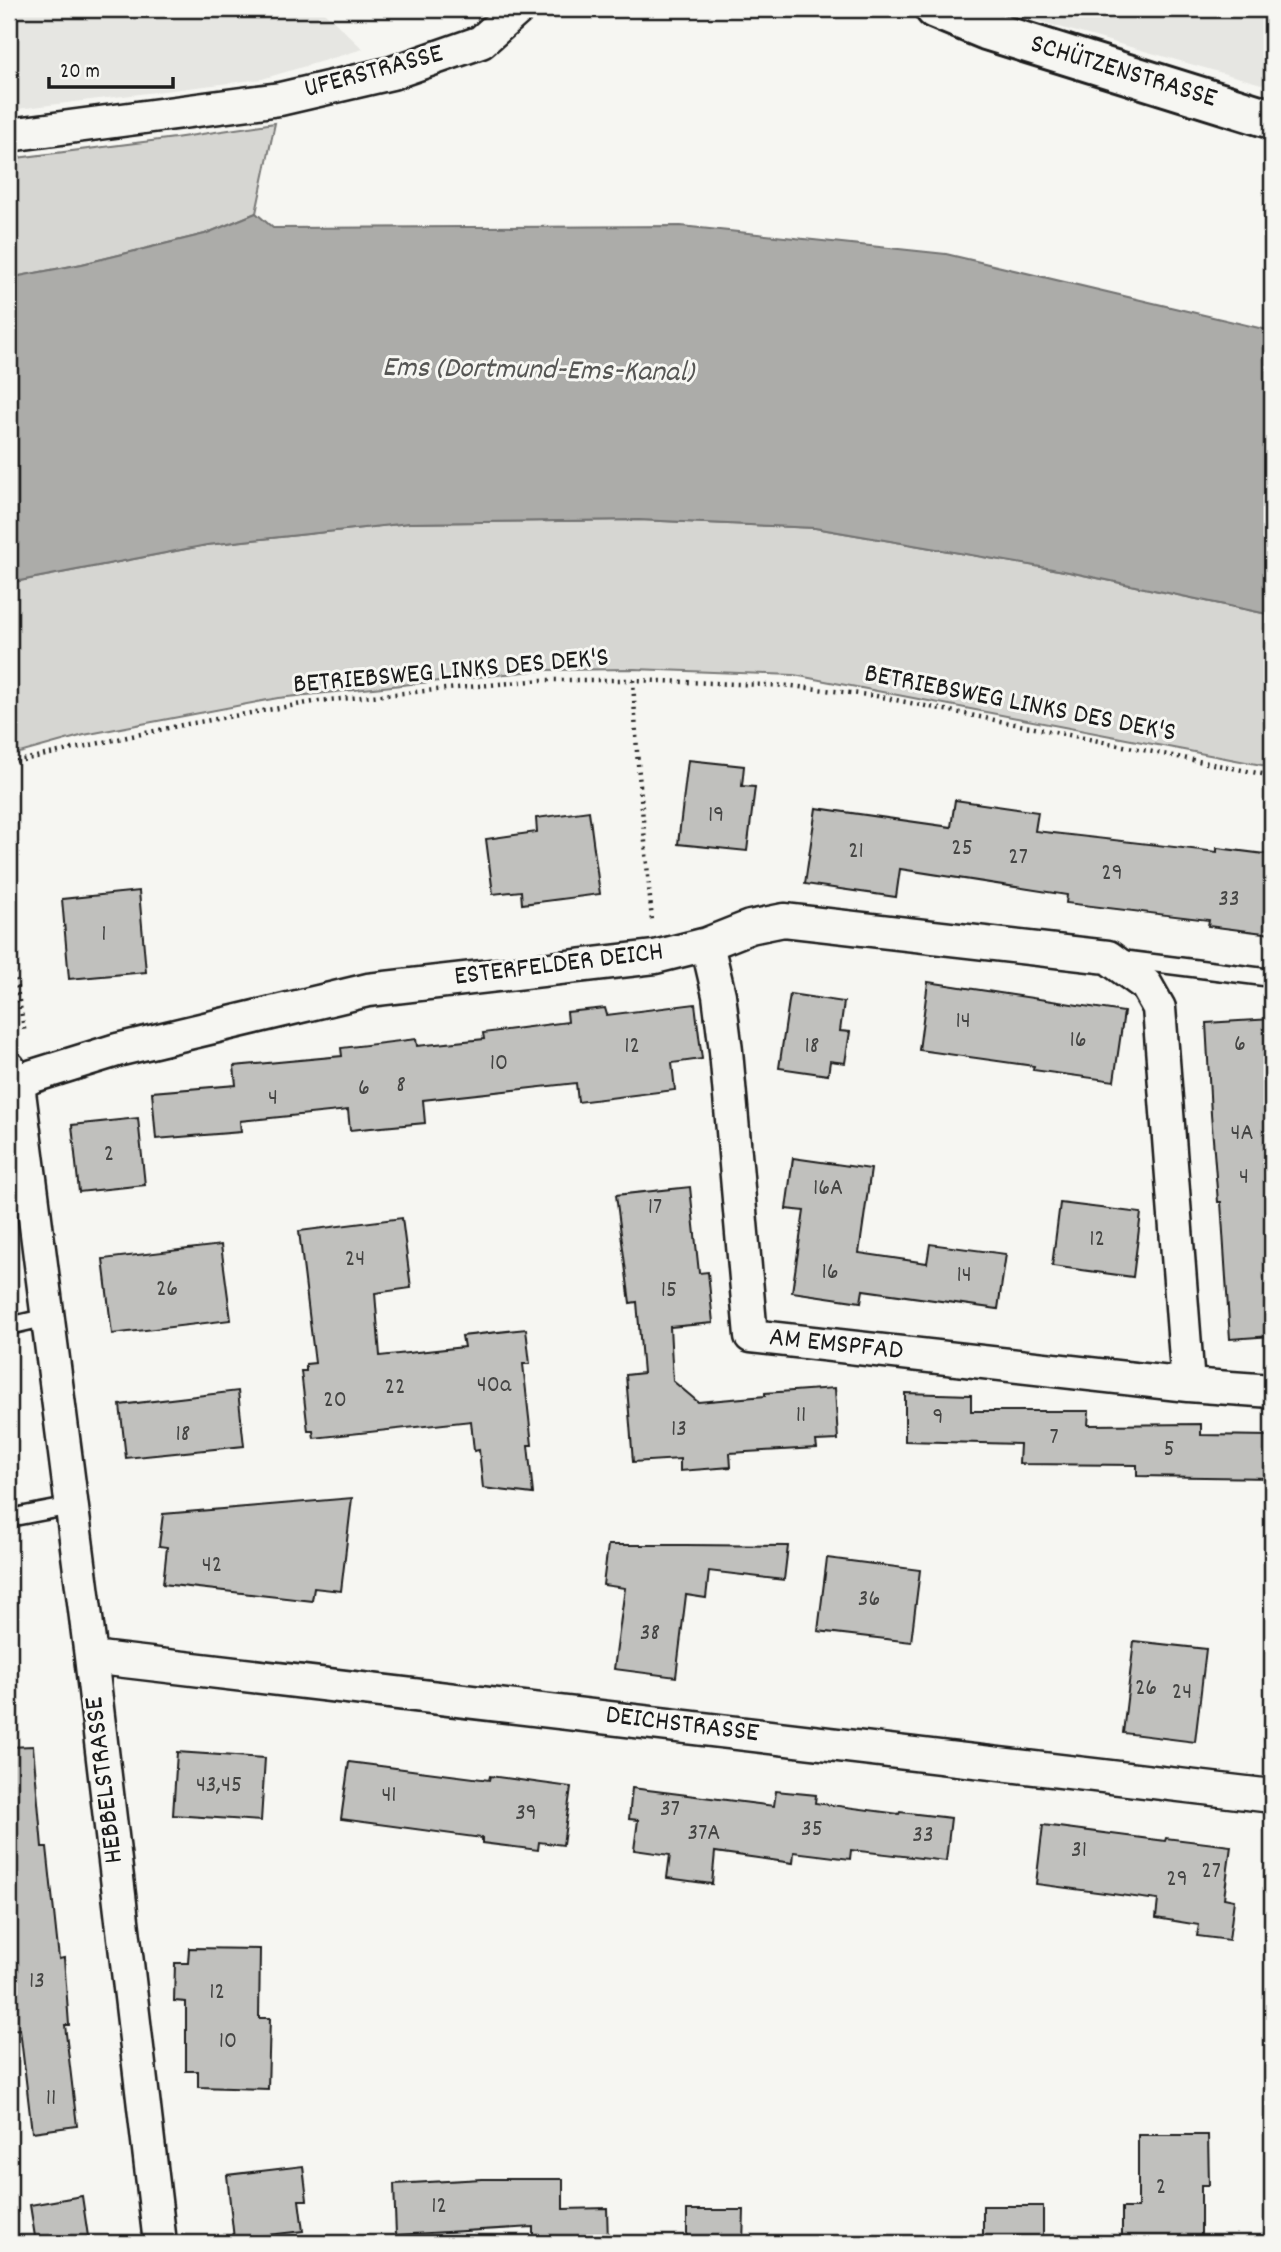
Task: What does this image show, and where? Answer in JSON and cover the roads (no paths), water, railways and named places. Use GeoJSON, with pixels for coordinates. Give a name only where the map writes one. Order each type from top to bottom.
{"type":"FeatureCollection","features":[{"type":"Feature","properties":{"kind":"street","name":"UFERSTRASSE"},"geometry":{"type":"LineString","coordinates":[[9,135],[280,99],[392,73],[481,43],[518,9]]}},
{"type":"Feature","properties":{"kind":"street","name":"SCHÜTZENSTRASSE"},"geometry":{"type":"LineString","coordinates":[[935,9],[986,30],[1272,119]]}},
{"type":"Feature","properties":{"kind":"street","name":"ESTERFELDER DEICH"},"geometry":{"type":"LineString","coordinates":[[20,1076],[368,990],[655,957],[707,944],[750,927],[784,920],[1108,957]]}},
{"type":"Feature","properties":{"kind":"street","name":"AM EMSPFAD"},"geometry":{"type":"LineString","coordinates":[[707,944],[719,995],[726,1051],[751,1336],[1188,1385],[1272,1391]]}},
{"type":"Feature","properties":{"kind":"street"},"geometry":{"type":"LineString","coordinates":[[1108,957],[1146,985],[1159,1008],[1188,1385]]}},
{"type":"Feature","properties":{"kind":"street","name":"HEBBELSTRASSE"},"geometry":{"type":"LineString","coordinates":[[20,1076],[16,1136],[48,1317],[160,2243]]}},
{"type":"Feature","properties":{"kind":"street","name":"DEICHSTRASSE"},"geometry":{"type":"LineString","coordinates":[[91,1657],[1272,1796]]}},
{"type":"Feature","properties":{"kind":"lane"},"geometry":{"type":"LineString","coordinates":[[1108,957],[1272,978]]}},
{"type":"Feature","properties":{"kind":"lane"},"geometry":{"type":"LineString","coordinates":[[9,1326],[48,1317]]}},
{"type":"Feature","properties":{"kind":"lane"},"geometry":{"type":"LineString","coordinates":[[9,1518],[72,1506]]}},
{"type":"Feature","properties":{"kind":"water","name":"Ems (Dortmund-Ems-Kanal)"},"geometry":{"type":"Polygon","coordinates":[[[256,213],[273,228],[681,226],[946,254],[1272,331],[1272,615],[1064,571],[815,528],[639,520],[409,523],[207,545],[9,583],[9,278],[82,264],[205,234],[256,213]]]}}]}
